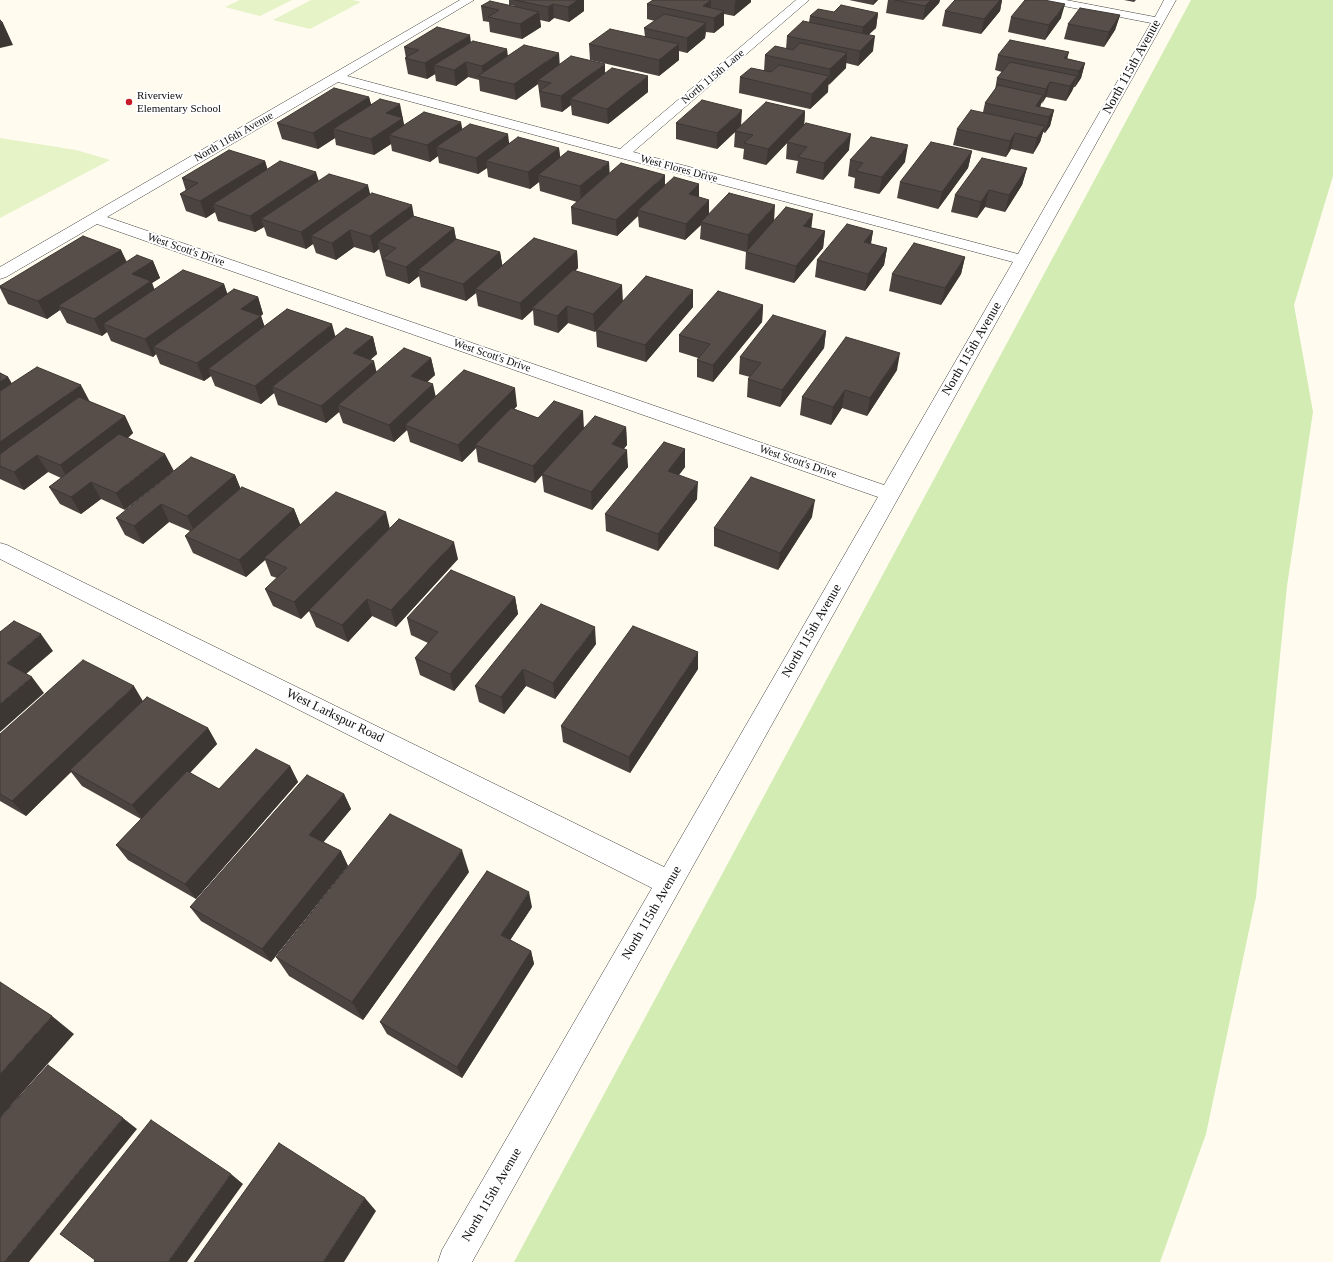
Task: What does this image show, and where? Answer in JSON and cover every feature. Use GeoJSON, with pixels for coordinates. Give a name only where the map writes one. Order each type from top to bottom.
{"type":"FeatureCollection","features":[{"type":"Feature","properties":{"kind":"street","name":"North 116th Avenue"},"geometry":{"type":"LineString","coordinates":[[0,274],[468,0]]}},
{"type":"Feature","properties":{"kind":"street","name":"North 115th Lane"},"geometry":{"type":"LineString","coordinates":[[622,154],[803,0]]}},
{"type":"Feature","properties":{"kind":"street"},"geometry":{"type":"LineString","coordinates":[[1048,0],[1158,21]]}},
{"type":"Feature","properties":{"kind":"street","name":"North 115th Avenue"},"geometry":{"type":"LineString","coordinates":[[454,1262],[1170,0]]}},
{"type":"Feature","properties":{"kind":"street","name":"West Flores Drive"},"geometry":{"type":"LineString","coordinates":[[335,77],[1023,260]]}},
{"type":"Feature","properties":{"kind":"street","name":"West Scott's Drive"},"geometry":{"type":"LineString","coordinates":[[94,218],[890,494]]}},
{"type":"Feature","properties":{"kind":"street","name":"West Larkspur Road"},"geometry":{"type":"LineString","coordinates":[[0,550],[669,883]]}},
{"type":"Feature","properties":{"kind":"green space"},"geometry":{"type":"Polygon","coordinates":[[[240,0],[292,0],[260,16],[225,7],[240,0]]]}},
{"type":"Feature","properties":{"kind":"green space"},"geometry":{"type":"Polygon","coordinates":[[[311,0],[353,0],[361,2],[310,29],[273,20],[311,0]]]}},
{"type":"Feature","properties":{"kind":"green space"},"geometry":{"type":"Polygon","coordinates":[[[1191,0],[1333,0],[1333,176],[1294,305],[1313,412],[1287,586],[1256,897],[1206,1134],[1160,1262],[514,1262],[1191,0]]]}},
{"type":"Feature","properties":{"kind":"green space"},"geometry":{"type":"Polygon","coordinates":[[[0,138],[76,150],[110,160],[0,218],[0,138]]]}},
{"type":"Feature","properties":{"kind":"building"},"geometry":{"type":"Polygon","coordinates":[[[515,0],[578,0],[568,7],[553,4],[548,7],[515,0]]]}},
{"type":"Feature","properties":{"kind":"building"},"geometry":{"type":"Polygon","coordinates":[[[653,0],[711,0],[703,6],[724,11],[714,18],[647,4],[653,0]]]}},
{"type":"Feature","properties":{"kind":"building"},"geometry":{"type":"Polygon","coordinates":[[[895,0],[931,0],[925,6],[895,0]]]}},
{"type":"Feature","properties":{"kind":"building"},"geometry":{"type":"Polygon","coordinates":[[[955,0],[1000,0],[984,19],[945,11],[955,0]]]}},
{"type":"Feature","properties":{"kind":"building"},"geometry":{"type":"Polygon","coordinates":[[[1025,0],[1044,0],[1065,4],[1049,25],[1011,17],[1025,0]]]}},
{"type":"Feature","properties":{"kind":"building"},"geometry":{"type":"Polygon","coordinates":[[[490,1],[539,12],[520,24],[488,17],[499,10],[481,6],[490,1]]]}},
{"type":"Feature","properties":{"kind":"building"},"geometry":{"type":"Polygon","coordinates":[[[841,5],[878,13],[863,27],[810,16],[818,9],[834,12],[841,5]]]}},
{"type":"Feature","properties":{"kind":"building"},"geometry":{"type":"Polygon","coordinates":[[[1080,8],[1120,15],[1109,32],[1068,24],[1080,8]]]}},
{"type":"Feature","properties":{"kind":"building"},"geometry":{"type":"Polygon","coordinates":[[[664,14],[706,23],[687,38],[644,28],[664,14]]]}},
{"type":"Feature","properties":{"kind":"building"},"geometry":{"type":"Polygon","coordinates":[[[803,21],[875,36],[860,51],[787,36],[803,21]]]}},
{"type":"Feature","properties":{"kind":"building"},"geometry":{"type":"Polygon","coordinates":[[[437,27],[470,35],[425,63],[405,58],[419,50],[404,47],[437,27]]]}},
{"type":"Feature","properties":{"kind":"building"},"geometry":{"type":"Polygon","coordinates":[[[610,29],[679,44],[659,60],[589,44],[610,29]]]}},
{"type":"Feature","properties":{"kind":"building"},"geometry":{"type":"Polygon","coordinates":[[[1010,40],[1069,52],[1064,58],[1085,63],[1079,71],[998,55],[1010,40]]]}},
{"type":"Feature","properties":{"kind":"building"},"geometry":{"type":"Polygon","coordinates":[[[473,41],[507,49],[482,66],[466,62],[454,70],[434,65],[473,41]]]}},
{"type":"Feature","properties":{"kind":"building"},"geometry":{"type":"Polygon","coordinates":[[[800,43],[847,53],[830,69],[765,55],[775,46],[793,50],[800,43]]]}},
{"type":"Feature","properties":{"kind":"building"},"geometry":{"type":"Polygon","coordinates":[[[524,45],[559,53],[514,84],[478,76],[524,45]]]}},
{"type":"Feature","properties":{"kind":"building"},"geometry":{"type":"Polygon","coordinates":[[[571,56],[605,64],[561,96],[539,91],[551,83],[538,80],[571,56]]]}},
{"type":"Feature","properties":{"kind":"building"},"geometry":{"type":"Polygon","coordinates":[[[1010,62],[1077,76],[1070,86],[1050,82],[1046,89],[997,78],[1010,62]]]}},
{"type":"Feature","properties":{"kind":"building"},"geometry":{"type":"Polygon","coordinates":[[[779,65],[829,76],[812,94],[740,77],[751,68],[771,72],[779,65]]]}},
{"type":"Feature","properties":{"kind":"building"},"geometry":{"type":"Polygon","coordinates":[[[612,68],[648,76],[607,109],[570,99],[612,68]]]}},
{"type":"Feature","properties":{"kind":"building"},"geometry":{"type":"Polygon","coordinates":[[[998,85],[1043,95],[1036,106],[1054,110],[1049,117],[985,103],[998,85]]]}},
{"type":"Feature","properties":{"kind":"building"},"geometry":{"type":"Polygon","coordinates":[[[334,88],[369,97],[313,133],[277,123],[334,88]]]}},
{"type":"Feature","properties":{"kind":"building"},"geometry":{"type":"Polygon","coordinates":[[[380,99],[400,104],[386,113],[403,118],[371,139],[333,129],[380,99]]]}},
{"type":"Feature","properties":{"kind":"building"},"geometry":{"type":"Polygon","coordinates":[[[702,100],[742,110],[717,133],[676,123],[702,100]]]}},
{"type":"Feature","properties":{"kind":"building"},"geometry":{"type":"Polygon","coordinates":[[[766,102],[805,111],[768,149],[744,143],[753,135],[735,131],[766,102]]]}},
{"type":"Feature","properties":{"kind":"building"},"geometry":{"type":"Polygon","coordinates":[[[971,110],[1045,126],[1037,138],[1015,133],[1010,141],[957,129],[971,110]]]}},
{"type":"Feature","properties":{"kind":"building"},"geometry":{"type":"Polygon","coordinates":[[[424,112],[461,122],[427,145],[389,135],[424,112]]]}},
{"type":"Feature","properties":{"kind":"building"},"geometry":{"type":"Polygon","coordinates":[[[806,123],[851,134],[824,163],[798,157],[807,147],[787,142],[806,123]]]}},
{"type":"Feature","properties":{"kind":"building"},"geometry":{"type":"Polygon","coordinates":[[[470,124],[508,134],[476,158],[436,147],[470,124]]]}},
{"type":"Feature","properties":{"kind":"building"},"geometry":{"type":"Polygon","coordinates":[[[518,137],[559,148],[528,172],[486,161],[518,137]]]}},
{"type":"Feature","properties":{"kind":"building"},"geometry":{"type":"Polygon","coordinates":[[[871,137],[908,145],[882,177],[856,171],[863,163],[850,160],[871,137]]]}},
{"type":"Feature","properties":{"kind":"building"},"geometry":{"type":"Polygon","coordinates":[[[931,142],[972,151],[942,192],[900,182],[931,142]]]}},
{"type":"Feature","properties":{"kind":"building"},"geometry":{"type":"Polygon","coordinates":[[[229,150],[265,161],[200,201],[180,194],[198,183],[182,178],[229,150]]]}},
{"type":"Feature","properties":{"kind":"building"},"geometry":{"type":"Polygon","coordinates":[[[568,151],[609,162],[580,186],[538,175],[568,151]]]}},
{"type":"Feature","properties":{"kind":"building"},"geometry":{"type":"Polygon","coordinates":[[[982,158],[1027,168],[1009,195],[989,190],[981,202],[955,195],[982,158]]]}},
{"type":"Feature","properties":{"kind":"building"},"geometry":{"type":"Polygon","coordinates":[[[280,161],[316,172],[250,216],[213,204],[280,161]]]}},
{"type":"Feature","properties":{"kind":"building"},"geometry":{"type":"Polygon","coordinates":[[[621,163],[665,175],[616,220],[571,207],[621,163]]]}},
{"type":"Feature","properties":{"kind":"building"},"geometry":{"type":"Polygon","coordinates":[[[329,174],[368,185],[301,232],[261,219],[329,174]]]}},
{"type":"Feature","properties":{"kind":"building"},"geometry":{"type":"Polygon","coordinates":[[[674,177],[699,184],[689,194],[709,200],[686,224],[638,210],[674,177]]]}},
{"type":"Feature","properties":{"kind":"building"},"geometry":{"type":"Polygon","coordinates":[[[372,193],[412,205],[370,236],[350,230],[332,243],[311,236],[372,193]]]}},
{"type":"Feature","properties":{"kind":"building"},"geometry":{"type":"Polygon","coordinates":[[[729,193],[775,205],[748,235],[701,222],[729,193]]]}},
{"type":"Feature","properties":{"kind":"building"},"geometry":{"type":"Polygon","coordinates":[[[786,207],[813,214],[803,226],[825,231],[796,266],[746,252],[786,207]]]}},
{"type":"Feature","properties":{"kind":"building"},"geometry":{"type":"Polygon","coordinates":[[[413,216],[454,228],[406,267],[382,259],[396,248],[378,242],[413,216]]]}},
{"type":"Feature","properties":{"kind":"building"},"geometry":{"type":"Polygon","coordinates":[[[847,224],[873,231],[864,242],[887,248],[868,274],[817,260],[847,224]]]}},
{"type":"Feature","properties":{"kind":"building"},"geometry":{"type":"Polygon","coordinates":[[[83,236],[121,250],[38,301],[0,287],[0,286],[83,236]]]}},
{"type":"Feature","properties":{"kind":"building"},"geometry":{"type":"Polygon","coordinates":[[[534,238],[577,251],[520,303],[475,289],[534,238]]]}},
{"type":"Feature","properties":{"kind":"building"},"geometry":{"type":"Polygon","coordinates":[[[456,239],[500,252],[463,284],[418,270],[456,239]]]}},
{"type":"Feature","properties":{"kind":"building"},"geometry":{"type":"Polygon","coordinates":[[[914,243],[965,257],[945,288],[892,274],[914,243]]]}},
{"type":"Feature","properties":{"kind":"building"},"geometry":{"type":"Polygon","coordinates":[[[137,255],[153,261],[132,274],[151,281],[94,319],[58,306],[137,255]]]}},
{"type":"Feature","properties":{"kind":"building"},"geometry":{"type":"Polygon","coordinates":[[[183,270],[224,284],[145,339],[103,324],[183,270]]]}},
{"type":"Feature","properties":{"kind":"building"},"geometry":{"type":"Polygon","coordinates":[[[573,270],[622,285],[593,314],[567,306],[557,316],[532,308],[573,270]]]}},
{"type":"Feature","properties":{"kind":"building"},"geometry":{"type":"Polygon","coordinates":[[[646,276],[693,290],[645,345],[596,330],[646,276]]]}},
{"type":"Feature","properties":{"kind":"building"},"geometry":{"type":"Polygon","coordinates":[[[234,289],[258,297],[241,309],[261,316],[197,363],[153,347],[234,289]]]}},
{"type":"Feature","properties":{"kind":"building"},"geometry":{"type":"Polygon","coordinates":[[[718,291],[763,305],[713,365],[697,360],[710,344],[679,335],[718,291]]]}},
{"type":"Feature","properties":{"kind":"building"},"geometry":{"type":"Polygon","coordinates":[[[287,309],[332,324],[255,386],[208,369],[287,309]]]}},
{"type":"Feature","properties":{"kind":"building"},"geometry":{"type":"Polygon","coordinates":[[[773,315],[826,331],[782,390],[748,379],[761,363],[740,357],[773,315]]]}},
{"type":"Feature","properties":{"kind":"building"},"geometry":{"type":"Polygon","coordinates":[[[346,328],[373,337],[353,353],[374,361],[321,406],[272,387],[346,328]]]}},
{"type":"Feature","properties":{"kind":"building"},"geometry":{"type":"Polygon","coordinates":[[[846,337],[900,353],[870,398],[845,390],[833,407],[802,397],[846,337]]]}},
{"type":"Feature","properties":{"kind":"building"},"geometry":{"type":"Polygon","coordinates":[[[404,348],[431,358],[411,376],[433,384],[389,425],[338,405],[404,348]]]}},
{"type":"Feature","properties":{"kind":"building"},"geometry":{"type":"Polygon","coordinates":[[[37,367],[81,385],[0,442],[0,391],[37,367]]]}},
{"type":"Feature","properties":{"kind":"building"},"geometry":{"type":"Polygon","coordinates":[[[464,370],[515,388],[458,445],[405,425],[464,370]]]}},
{"type":"Feature","properties":{"kind":"building"},"geometry":{"type":"Polygon","coordinates":[[[0,373],[8,377],[0,382],[0,373]]]}},
{"type":"Feature","properties":{"kind":"building"},"geometry":{"type":"Polygon","coordinates":[[[79,397],[125,416],[60,465],[37,455],[14,472],[0,466],[0,454],[79,397]]]}},
{"type":"Feature","properties":{"kind":"building"},"geometry":{"type":"Polygon","coordinates":[[[554,401],[583,411],[533,466],[475,445],[511,408],[538,418],[554,401]]]}},
{"type":"Feature","properties":{"kind":"building"},"geometry":{"type":"Polygon","coordinates":[[[595,416],[626,427],[612,444],[627,450],[591,492],[542,474],[595,416]]]}},
{"type":"Feature","properties":{"kind":"building"},"geometry":{"type":"Polygon","coordinates":[[[119,434],[165,454],[116,493],[91,482],[71,497],[49,487],[119,434]]]}},
{"type":"Feature","properties":{"kind":"building"},"geometry":{"type":"Polygon","coordinates":[[[664,442],[685,449],[668,471],[698,482],[658,534],[605,514],[664,442]]]}},
{"type":"Feature","properties":{"kind":"building"},"geometry":{"type":"Polygon","coordinates":[[[191,457],[235,475],[187,516],[161,504],[134,526],[116,518],[191,457]]]}},
{"type":"Feature","properties":{"kind":"building"},"geometry":{"type":"Polygon","coordinates":[[[751,477],[815,500],[780,553],[714,528],[751,477]]]}},
{"type":"Feature","properties":{"kind":"building"},"geometry":{"type":"Polygon","coordinates":[[[242,487],[294,509],[239,560],[185,536],[242,487]]]}},
{"type":"Feature","properties":{"kind":"building"},"geometry":{"type":"Polygon","coordinates":[[[336,492],[386,512],[294,602],[265,589],[287,568],[264,558],[336,492]]]}},
{"type":"Feature","properties":{"kind":"building"},"geometry":{"type":"Polygon","coordinates":[[[399,519],[454,542],[391,610],[367,599],[342,625],[309,610],[399,519]]]}},
{"type":"Feature","properties":{"kind":"building"},"geometry":{"type":"Polygon","coordinates":[[[451,570],[515,597],[450,674],[415,658],[438,632],[407,618],[451,570]]]}},
{"type":"Feature","properties":{"kind":"building"},"geometry":{"type":"Polygon","coordinates":[[[541,604],[595,627],[553,683],[523,669],[501,697],[475,686],[541,604]]]}},
{"type":"Feature","properties":{"kind":"building"},"geometry":{"type":"Polygon","coordinates":[[[14,621],[41,634],[7,663],[32,677],[0,704],[0,632],[14,621]]]}},
{"type":"Feature","properties":{"kind":"building"},"geometry":{"type":"Polygon","coordinates":[[[633,626],[698,652],[629,757],[561,726],[633,626]]]}},
{"type":"Feature","properties":{"kind":"building"},"geometry":{"type":"Polygon","coordinates":[[[83,660],[134,686],[12,801],[0,794],[0,734],[83,660]]]}},
{"type":"Feature","properties":{"kind":"building"},"geometry":{"type":"Polygon","coordinates":[[[147,697],[208,728],[132,805],[70,770],[147,697]]]}},
{"type":"Feature","properties":{"kind":"building"},"geometry":{"type":"Polygon","coordinates":[[[256,749],[290,766],[185,884],[116,845],[187,771],[219,789],[256,749]]]}},
{"type":"Feature","properties":{"kind":"building"},"geometry":{"type":"Polygon","coordinates":[[[307,775],[344,794],[309,835],[341,851],[262,949],[190,907],[307,775]]]}},
{"type":"Feature","properties":{"kind":"building"},"geometry":{"type":"Polygon","coordinates":[[[390,814],[462,850],[352,1002],[276,957],[390,814]]]}},
{"type":"Feature","properties":{"kind":"building"},"geometry":{"type":"Polygon","coordinates":[[[487,871],[529,892],[501,935],[531,951],[457,1067],[380,1022],[487,871]]]}},
{"type":"Feature","properties":{"kind":"building"},"geometry":{"type":"Polygon","coordinates":[[[0,982],[52,1016],[0,1074],[0,982]]]}},
{"type":"Feature","properties":{"kind":"building"},"geometry":{"type":"Polygon","coordinates":[[[48,1065],[123,1118],[4,1262],[0,1262],[0,1118],[48,1065]]]}},
{"type":"Feature","properties":{"kind":"building"},"geometry":{"type":"Polygon","coordinates":[[[151,1120],[231,1174],[168,1262],[94,1262],[95,1260],[60,1234],[151,1120]]]}},
{"type":"Feature","properties":{"kind":"building"},"geometry":{"type":"Polygon","coordinates":[[[279,1143],[365,1198],[323,1262],[194,1262],[279,1143]]]}},
{"type":"Feature","properties":{"kind":"place","name":"Riverview Elementary School"},"geometry":{"type":"Point","coordinates":[129,102]}}]}
